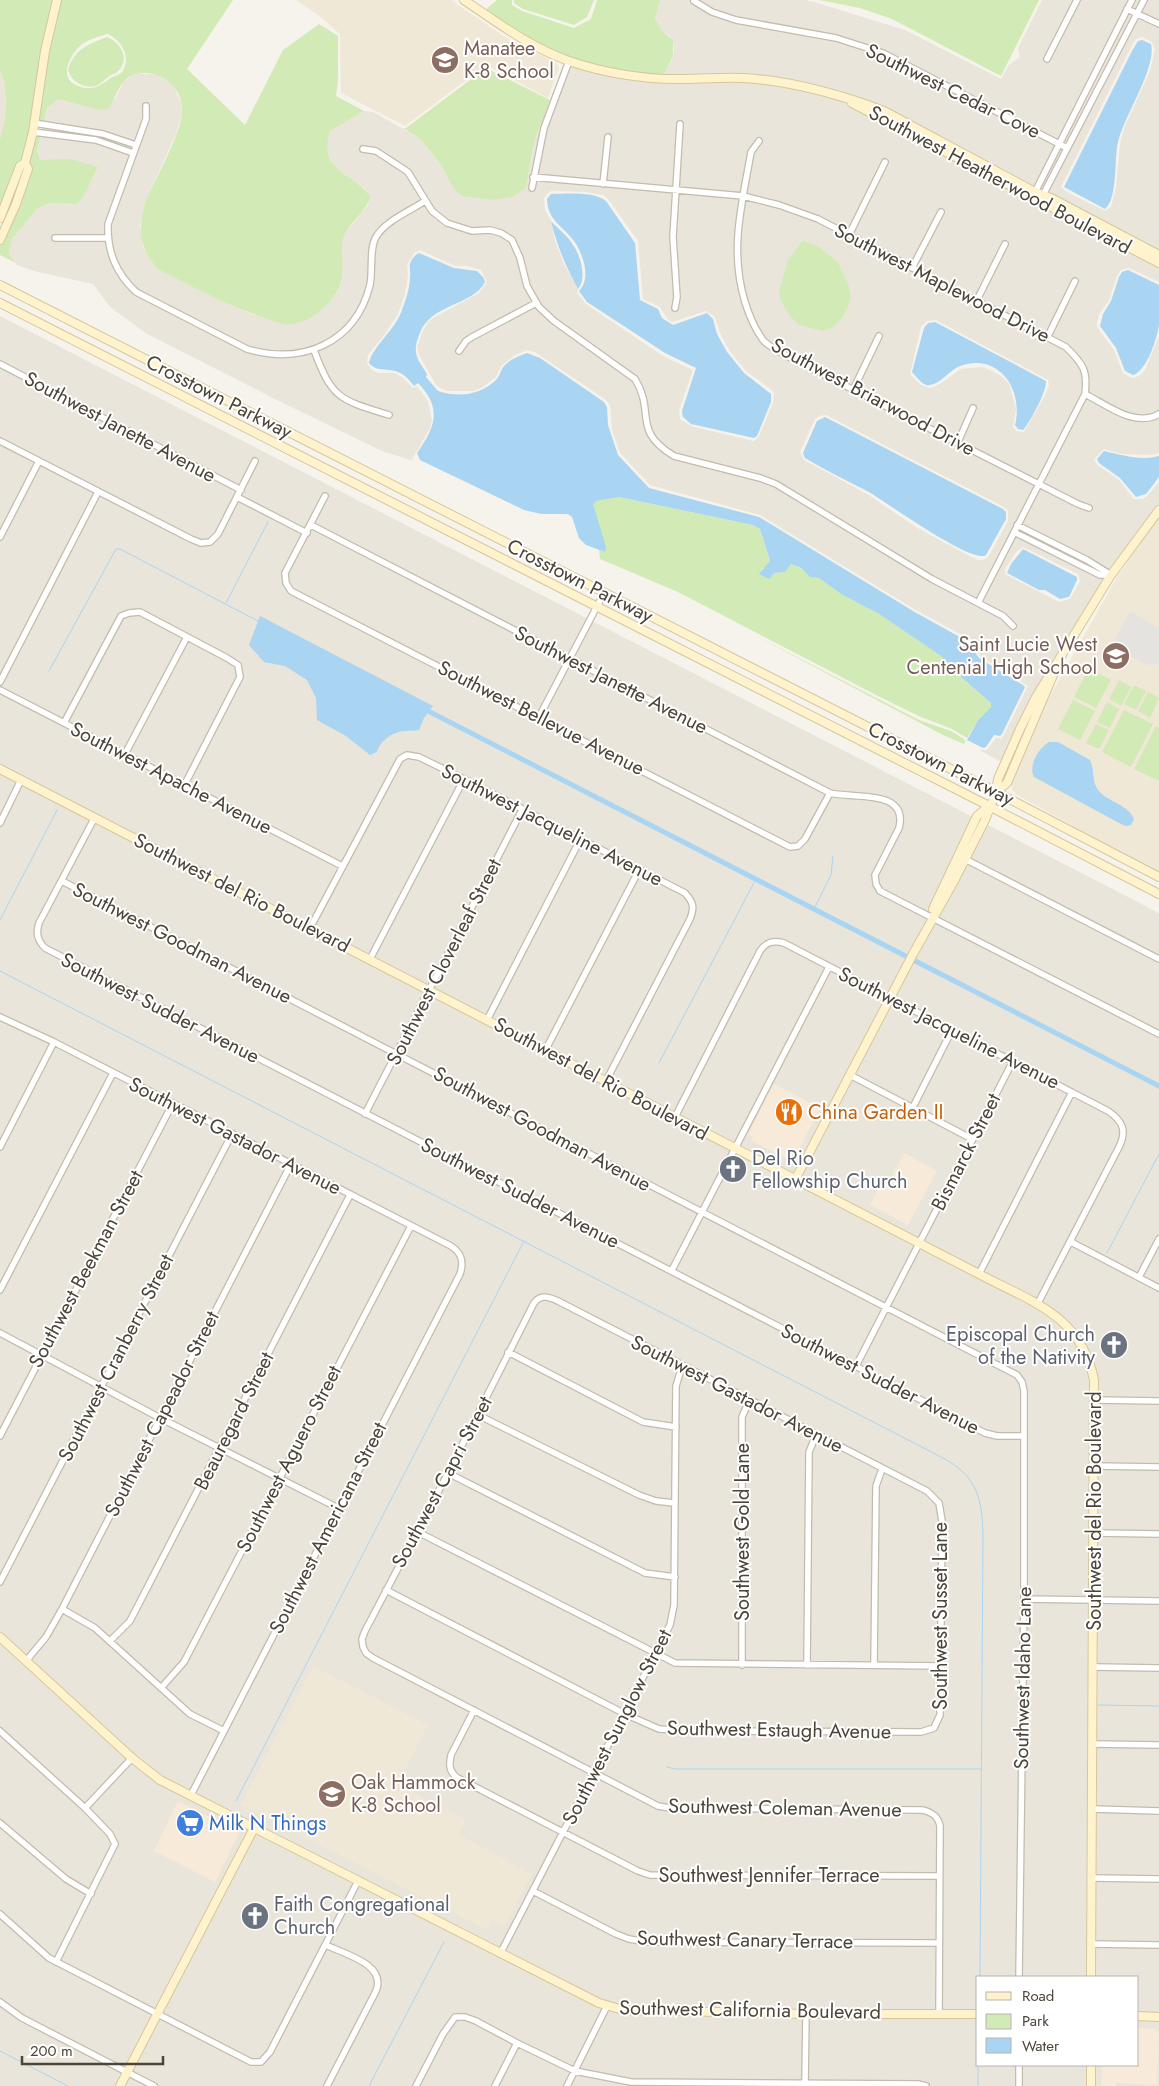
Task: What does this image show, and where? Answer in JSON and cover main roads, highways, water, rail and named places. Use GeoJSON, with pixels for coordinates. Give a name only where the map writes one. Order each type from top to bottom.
{"type":"FeatureCollection","features":[{"type":"Feature","properties":{"kind":"water"},"geometry":{"type":"Polygon","coordinates":[[[1142,40],[1151,44],[1152,54],[1145,78],[1121,131],[1117,149],[1114,187],[1109,204],[1105,209],[1064,187],[1132,51],[1138,41],[1142,40]]]}},
{"type":"Feature","properties":{"kind":"water"},"geometry":{"type":"Polygon","coordinates":[[[551,194],[587,194],[606,201],[635,243],[640,300],[658,309],[662,318],[673,325],[707,313],[713,319],[717,334],[727,352],[744,373],[771,394],[771,402],[757,436],[754,438],[691,424],[683,417],[682,411],[696,368],[665,353],[587,302],[579,291],[585,280],[582,255],[572,238],[550,214],[547,199],[551,194]]]}},
{"type":"Feature","properties":{"kind":"water"},"geometry":{"type":"Polygon","coordinates":[[[551,221],[568,239],[578,255],[582,267],[582,279],[578,289],[562,256],[551,221]]]}},
{"type":"Feature","properties":{"kind":"water"},"geometry":{"type":"Polygon","coordinates":[[[419,253],[454,268],[477,271],[485,282],[471,296],[432,317],[419,335],[416,346],[417,355],[427,374],[426,377],[438,391],[461,395],[476,392],[496,380],[504,366],[513,359],[527,353],[540,358],[604,402],[607,407],[608,425],[618,455],[649,488],[759,517],[913,611],[967,641],[979,658],[1023,685],[1025,687],[1002,734],[1000,736],[994,735],[986,747],[983,748],[967,740],[978,720],[991,707],[991,703],[962,678],[941,656],[879,614],[841,594],[819,578],[810,577],[801,568],[791,564],[785,572],[774,573],[769,579],[759,574],[770,561],[760,529],[753,525],[619,497],[596,501],[593,504],[606,547],[605,552],[586,545],[579,538],[572,517],[568,514],[541,514],[524,510],[420,460],[417,453],[428,435],[434,418],[431,401],[418,383],[414,386],[401,373],[378,369],[369,363],[371,357],[399,317],[409,289],[411,262],[413,257],[419,253]]]}},
{"type":"Feature","properties":{"kind":"water"},"geometry":{"type":"Polygon","coordinates":[[[1128,270],[1159,285],[1159,325],[1156,338],[1147,361],[1133,375],[1125,371],[1116,348],[1100,326],[1103,314],[1111,301],[1119,277],[1122,272],[1128,270]]]}},
{"type":"Feature","properties":{"kind":"water"},"geometry":{"type":"Polygon","coordinates":[[[935,322],[1046,381],[1046,386],[1034,414],[1023,430],[1018,429],[1015,425],[1016,399],[1012,387],[1006,377],[997,369],[986,364],[974,363],[960,366],[938,382],[927,385],[920,381],[912,372],[924,328],[928,323],[935,322]]]}},
{"type":"Feature","properties":{"kind":"water"},"geometry":{"type":"Polygon","coordinates":[[[825,417],[1003,509],[1006,512],[1006,519],[986,555],[978,555],[947,542],[867,491],[805,458],[803,453],[817,421],[825,417]]]}},
{"type":"Feature","properties":{"kind":"water"},"geometry":{"type":"Polygon","coordinates":[[[1104,451],[1138,458],[1159,456],[1159,477],[1146,494],[1136,497],[1120,478],[1099,463],[1097,459],[1104,451]]]}},
{"type":"Feature","properties":{"kind":"water"},"geometry":{"type":"Polygon","coordinates":[[[1023,549],[1077,577],[1069,597],[1060,599],[1007,573],[1011,564],[1023,549]]]}},
{"type":"Feature","properties":{"kind":"water"},"geometry":{"type":"Polygon","coordinates":[[[260,616],[433,706],[424,718],[419,730],[402,731],[393,734],[382,743],[377,752],[370,755],[346,736],[317,720],[316,698],[307,680],[285,666],[264,662],[249,645],[260,616]]]}},
{"type":"Feature","properties":{"kind":"water"},"geometry":{"type":"Polygon","coordinates":[[[1049,742],[1058,742],[1090,760],[1094,780],[1099,791],[1128,810],[1134,819],[1131,825],[1121,824],[1034,777],[1033,762],[1042,748],[1049,742]]]}},
{"type":"Feature","properties":{"kind":"waterway"},"geometry":{"type":"LineString","coordinates":[[226,603],[268,522]]}},
{"type":"Feature","properties":{"kind":"waterway"},"geometry":{"type":"LineString","coordinates":[[49,671],[116,549],[120,549],[258,621]]}},
{"type":"Feature","properties":{"kind":"waterway"},"geometry":{"type":"LineString","coordinates":[[430,712],[1159,1086]]}},
{"type":"Feature","properties":{"kind":"waterway"},"geometry":{"type":"LineString","coordinates":[[0,920],[57,810]]}},
{"type":"Feature","properties":{"kind":"waterway"},"geometry":{"type":"LineString","coordinates":[[814,909],[831,875],[833,856]]}},
{"type":"Feature","properties":{"kind":"waterway"},"geometry":{"type":"LineString","coordinates":[[659,1063],[756,879]]}},
{"type":"Feature","properties":{"kind":"waterway"},"geometry":{"type":"LineString","coordinates":[[0,971],[945,1459],[964,1473],[976,1490],[981,1510],[983,1534],[980,1976]]}},
{"type":"Feature","properties":{"kind":"waterway"},"geometry":{"type":"LineString","coordinates":[[1107,1253],[1159,1154]]}},
{"type":"Feature","properties":{"kind":"waterway"},"geometry":{"type":"LineString","coordinates":[[236,1801],[524,1241]]}},
{"type":"Feature","properties":{"kind":"waterway"},"geometry":{"type":"LineString","coordinates":[[1098,1705],[1159,1706]]}},
{"type":"Feature","properties":{"kind":"waterway"},"geometry":{"type":"LineString","coordinates":[[667,1767],[675,1769],[981,1769]]}},
{"type":"Feature","properties":{"kind":"waterway"},"geometry":{"type":"LineString","coordinates":[[369,2086],[444,1942]]}},
{"type":"Feature","properties":{"kind":"waterway"},"geometry":{"type":"LineString","coordinates":[[0,2051],[68,2086]]}},
{"type":"Feature","properties":{"kind":"waterway"},"geometry":{"type":"LineString","coordinates":[[978,2066],[978,2086]]}},
{"type":"Feature","properties":{"kind":"place","name":"Manatee K-8 School"},"geometry":{"type":"Point","coordinates":[445,60]}},
{"type":"Feature","properties":{"kind":"place","name":"Saint Lucie West Centenial High School"},"geometry":{"type":"Point","coordinates":[1116,656]}},
{"type":"Feature","properties":{"kind":"place","name":"China Garden II"},"geometry":{"type":"Point","coordinates":[789,1112]}},
{"type":"Feature","properties":{"kind":"place","name":"Del Rio Fellowship Church"},"geometry":{"type":"Point","coordinates":[733,1169]}},
{"type":"Feature","properties":{"kind":"place","name":"Episcopal Church of the Nativity"},"geometry":{"type":"Point","coordinates":[1114,1345]}},
{"type":"Feature","properties":{"kind":"place","name":"Oak Hammock K-8 School"},"geometry":{"type":"Point","coordinates":[332,1794]}},
{"type":"Feature","properties":{"kind":"place","name":"Milk N Things"},"geometry":{"type":"Point","coordinates":[190,1823]}},
{"type":"Feature","properties":{"kind":"place","name":"Faith Congregational Church"},"geometry":{"type":"Point","coordinates":[255,1916]}}]}
